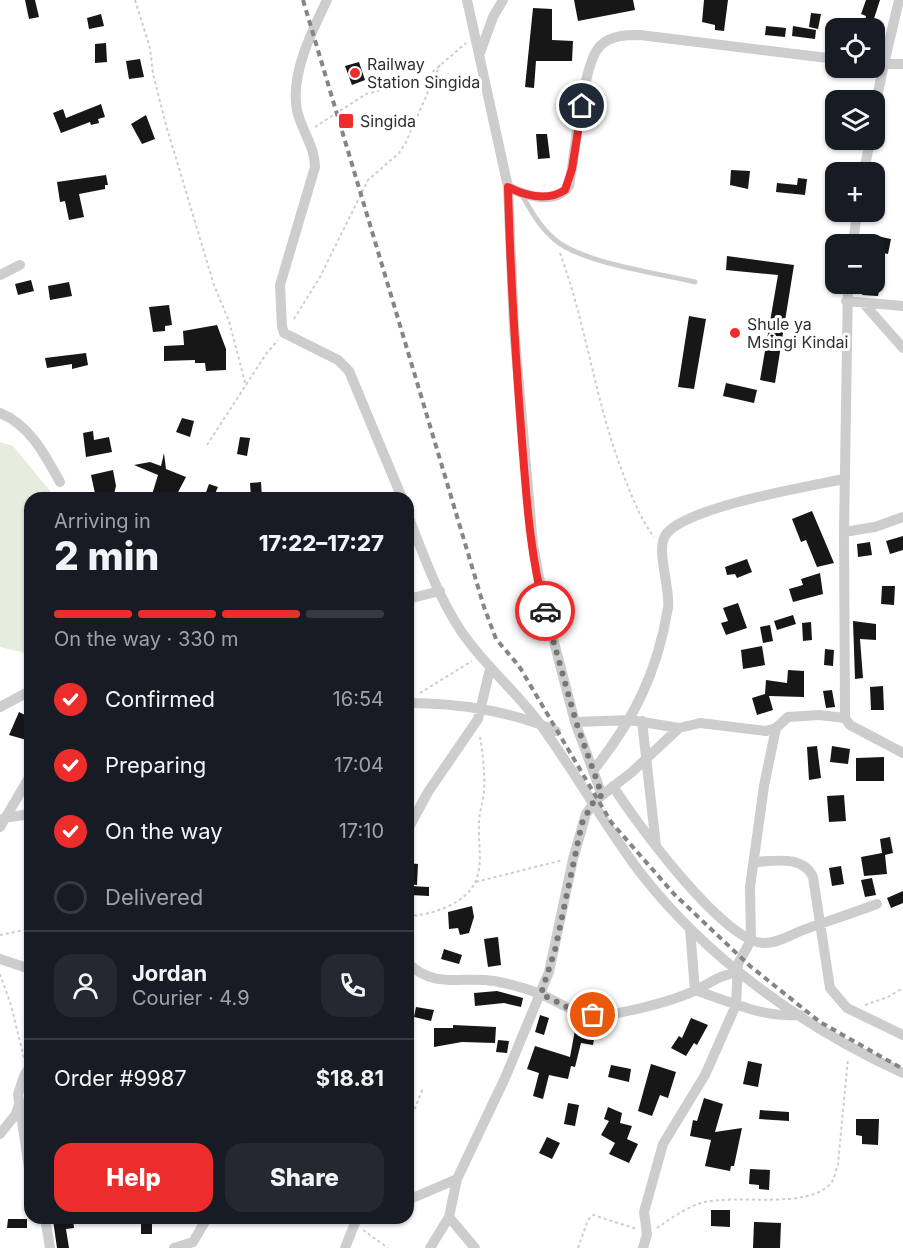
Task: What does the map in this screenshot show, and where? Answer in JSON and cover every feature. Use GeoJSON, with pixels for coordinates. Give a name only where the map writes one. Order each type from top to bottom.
{"type":"FeatureCollection","features":[{"type":"Feature","properties":{"kind":"street"},"geometry":{"type":"LineString","coordinates":[[327,0],[298,68],[297,112],[314,153],[315,167],[280,285],[280,316],[284,333],[338,360],[349,371],[399,492]]}},
{"type":"Feature","properties":{"kind":"street"},"geometry":{"type":"LineString","coordinates":[[467,0],[508,187],[514,328],[532,545],[543,604],[576,722],[602,795]]}},
{"type":"Feature","properties":{"kind":"street"},"geometry":{"type":"LineString","coordinates":[[480,54],[493,17],[503,0]]}},
{"type":"Feature","properties":{"kind":"street"},"geometry":{"type":"LineString","coordinates":[[885,45],[899,0]]}},
{"type":"Feature","properties":{"kind":"street"},"geometry":{"type":"LineString","coordinates":[[508,187],[540,198],[561,193],[568,186],[591,58],[608,40],[621,35],[640,35],[825,58]]}},
{"type":"Feature","properties":{"kind":"street"},"geometry":{"type":"LineString","coordinates":[[885,64],[903,64]]}},
{"type":"Feature","properties":{"kind":"street"},"geometry":{"type":"LineString","coordinates":[[0,275],[20,265]]}},
{"type":"Feature","properties":{"kind":"street"},"geometry":{"type":"LineString","coordinates":[[847,294],[844,479],[845,718],[850,725],[903,753]]}},
{"type":"Feature","properties":{"kind":"street"},"geometry":{"type":"LineString","coordinates":[[846,301],[865,305],[903,306]]}},
{"type":"Feature","properties":{"kind":"street"},"geometry":{"type":"LineString","coordinates":[[865,305],[903,348]]}},
{"type":"Feature","properties":{"kind":"street"},"geometry":{"type":"LineString","coordinates":[[0,412],[21,424],[40,448],[60,482]]}},
{"type":"Feature","properties":{"kind":"street"},"geometry":{"type":"LineString","coordinates":[[593,771],[630,720],[646,690],[662,641],[669,600],[661,545],[666,534],[675,526],[700,515],[844,479]]}},
{"type":"Feature","properties":{"kind":"street"},"geometry":{"type":"LineString","coordinates":[[844,532],[874,527],[903,517]]}},
{"type":"Feature","properties":{"kind":"street"},"geometry":{"type":"LineString","coordinates":[[414,530],[440,591],[467,640],[490,669],[540,723],[592,804],[641,873],[690,929],[737,972],[801,1015],[903,1073]]}},
{"type":"Feature","properties":{"kind":"street"},"geometry":{"type":"LineString","coordinates":[[414,598],[440,591]]}},
{"type":"Feature","properties":{"kind":"street"},"geometry":{"type":"LineString","coordinates":[[414,818],[428,792],[479,715],[490,669]]}},
{"type":"Feature","properties":{"kind":"street"},"geometry":{"type":"LineString","coordinates":[[0,707],[24,694]]}},
{"type":"Feature","properties":{"kind":"street"},"geometry":{"type":"LineString","coordinates":[[414,699],[479,715],[540,723],[556,731]]}},
{"type":"Feature","properties":{"kind":"street"},"geometry":{"type":"LineString","coordinates":[[576,722],[630,720],[679,728],[700,723],[752,731],[776,728],[788,717],[802,715],[845,718]]}},
{"type":"Feature","properties":{"kind":"street"},"geometry":{"type":"LineString","coordinates":[[642,721],[657,848]]}},
{"type":"Feature","properties":{"kind":"street"},"geometry":{"type":"LineString","coordinates":[[430,1248],[449,1217],[457,1179],[541,994],[555,950],[582,823],[592,804],[679,728]]}},
{"type":"Feature","properties":{"kind":"street"},"geometry":{"type":"LineString","coordinates":[[643,1248],[646,1232],[644,1212],[663,1144],[705,1074],[735,1005],[737,972],[741,957],[751,940],[750,894],[764,786],[776,728]]}},
{"type":"Feature","properties":{"kind":"street"},"geometry":{"type":"LineString","coordinates":[[2,823],[24,786]]}},
{"type":"Feature","properties":{"kind":"street"},"geometry":{"type":"LineString","coordinates":[[613,786],[657,848],[706,903],[751,940],[769,943],[877,904]]}},
{"type":"Feature","properties":{"kind":"street"},"geometry":{"type":"LineString","coordinates":[[2,823],[24,816]]}},
{"type":"Feature","properties":{"kind":"street"},"geometry":{"type":"LineString","coordinates":[[755,862],[780,860],[799,862],[809,868],[813,877],[830,988],[847,1008],[903,1035]]}},
{"type":"Feature","properties":{"kind":"street"},"geometry":{"type":"LineString","coordinates":[[690,929],[695,990]]}},
{"type":"Feature","properties":{"kind":"street"},"geometry":{"type":"LineString","coordinates":[[0,959],[24,967]]}},
{"type":"Feature","properties":{"kind":"street"},"geometry":{"type":"LineString","coordinates":[[414,968],[437,981],[492,981],[541,994],[575,1011],[593,1015],[628,1011],[695,990],[719,975],[737,972]]}},
{"type":"Feature","properties":{"kind":"street"},"geometry":{"type":"LineString","coordinates":[[695,990],[735,1005],[784,1016],[801,1015]]}},
{"type":"Feature","properties":{"kind":"street"},"geometry":{"type":"LineString","coordinates":[[24,1077],[19,1087],[24,1136]]}},
{"type":"Feature","properties":{"kind":"street"},"geometry":{"type":"LineString","coordinates":[[0,1134],[16,1114],[19,1103]]}},
{"type":"Feature","properties":{"kind":"street"},"geometry":{"type":"LineString","coordinates":[[414,1197],[457,1179]]}},
{"type":"Feature","properties":{"kind":"street"},"geometry":{"type":"LineString","coordinates":[[449,1217],[475,1248]]}},
{"type":"Feature","properties":{"kind":"street"},"geometry":{"type":"LineString","coordinates":[[46,1224],[51,1248]]}},
{"type":"Feature","properties":{"kind":"street"},"geometry":{"type":"LineString","coordinates":[[174,1248],[192,1245],[204,1224]]}},
{"type":"Feature","properties":{"kind":"street"},"geometry":{"type":"LineString","coordinates":[[345,1248],[354,1224]]}},
{"type":"Feature","properties":{"kind":"lane"},"geometry":{"type":"LineString","coordinates":[[521,193],[538,222],[555,239],[579,254],[694,282]]}},
{"type":"Feature","properties":{"kind":"path"},"geometry":{"type":"LineString","coordinates":[[135,0],[150,48],[153,74],[166,125],[214,285],[229,321],[246,386]]}},
{"type":"Feature","properties":{"kind":"path"},"geometry":{"type":"LineString","coordinates":[[307,134],[356,99],[423,80],[476,36]]}},
{"type":"Feature","properties":{"kind":"path"},"geometry":{"type":"LineString","coordinates":[[207,445],[266,354],[284,333],[320,277],[368,180],[399,153],[405,144],[441,65]]}},
{"type":"Feature","properties":{"kind":"path"},"geometry":{"type":"LineString","coordinates":[[555,239],[573,292],[610,440],[641,516],[661,545]]}},
{"type":"Feature","properties":{"kind":"path"},"geometry":{"type":"LineString","coordinates":[[414,698],[480,656]]}},
{"type":"Feature","properties":{"kind":"path"},"geometry":{"type":"LineString","coordinates":[[414,915],[435,911],[463,898],[476,882],[480,862],[479,820],[484,791],[479,715]]}},
{"type":"Feature","properties":{"kind":"path"},"geometry":{"type":"LineString","coordinates":[[476,882],[573,859]]}},
{"type":"Feature","properties":{"kind":"path"},"geometry":{"type":"LineString","coordinates":[[0,935],[24,930]]}},
{"type":"Feature","properties":{"kind":"path"},"geometry":{"type":"LineString","coordinates":[[0,974],[24,1054]]}},
{"type":"Feature","properties":{"kind":"path"},"geometry":{"type":"LineString","coordinates":[[847,1008],[873,1004],[903,988]]}},
{"type":"Feature","properties":{"kind":"path"},"geometry":{"type":"LineString","coordinates":[[578,1248],[588,1220],[593,1215],[646,1232],[701,1203],[720,1199],[801,1197],[823,1190],[833,1180],[838,1164],[849,1044]]}},
{"type":"Feature","properties":{"kind":"path"},"geometry":{"type":"LineString","coordinates":[[414,1111],[423,1088]]}},
{"type":"Feature","properties":{"kind":"path"},"geometry":{"type":"LineString","coordinates":[[360,1224],[371,1237],[388,1248]]}},
{"type":"Feature","properties":{"kind":"green space"},"geometry":{"type":"Polygon","coordinates":[[[0,442],[13,446],[51,492],[24,492],[24,653],[0,647],[0,442]]]}},
{"type":"Feature","properties":{"kind":"building"},"geometry":{"type":"Polygon","coordinates":[[[25,0],[35,0],[39,17],[29,19],[25,0]]]}},
{"type":"Feature","properties":{"kind":"building"},"geometry":{"type":"Polygon","coordinates":[[[574,0],[633,0],[635,10],[578,21],[574,0]]]}},
{"type":"Feature","properties":{"kind":"building"},"geometry":{"type":"Polygon","coordinates":[[[704,0],[728,0],[724,31],[715,30],[715,25],[702,22],[704,0]]]}},
{"type":"Feature","properties":{"kind":"building"},"geometry":{"type":"Polygon","coordinates":[[[866,0],[880,0],[874,18],[866,18],[866,16],[861,14],[866,0]]]}},
{"type":"Feature","properties":{"kind":"building"},"geometry":{"type":"Polygon","coordinates":[[[533,8],[552,9],[552,40],[573,41],[572,61],[536,61],[534,88],[525,87],[533,8]]]}},
{"type":"Feature","properties":{"kind":"building"},"geometry":{"type":"Polygon","coordinates":[[[811,13],[821,14],[818,29],[809,27],[811,13]]]}},
{"type":"Feature","properties":{"kind":"building"},"geometry":{"type":"Polygon","coordinates":[[[101,14],[104,26],[89,29],[87,18],[101,14]]]}},
{"type":"Feature","properties":{"kind":"building"},"geometry":{"type":"Polygon","coordinates":[[[766,26],[786,28],[785,37],[765,35],[766,26]]]}},
{"type":"Feature","properties":{"kind":"building"},"geometry":{"type":"Polygon","coordinates":[[[793,26],[816,30],[815,39],[792,36],[793,26]]]}},
{"type":"Feature","properties":{"kind":"building"},"geometry":{"type":"Polygon","coordinates":[[[106,43],[107,62],[95,63],[95,44],[106,43]]]}},
{"type":"Feature","properties":{"kind":"building"},"geometry":{"type":"Polygon","coordinates":[[[140,59],[144,77],[129,79],[126,61],[140,59]]]}},
{"type":"Feature","properties":{"kind":"building","name":"Railway Station Singida"},"geometry":{"type":"Polygon","coordinates":[[[359,62],[365,80],[352,85],[345,66],[359,62]]]}},
{"type":"Feature","properties":{"kind":"building"},"geometry":{"type":"Polygon","coordinates":[[[101,104],[105,117],[98,119],[99,123],[91,125],[90,122],[61,133],[53,113],[63,109],[66,118],[101,104]]]}},
{"type":"Feature","properties":{"kind":"building"},"geometry":{"type":"Polygon","coordinates":[[[146,115],[155,139],[142,144],[131,124],[146,115]]]}},
{"type":"Feature","properties":{"kind":"building"},"geometry":{"type":"Polygon","coordinates":[[[536,134],[547,134],[550,158],[538,159],[536,134]]]}},
{"type":"Feature","properties":{"kind":"building"},"geometry":{"type":"Polygon","coordinates":[[[731,170],[750,171],[748,189],[730,185],[731,170]]]}},
{"type":"Feature","properties":{"kind":"building"},"geometry":{"type":"Polygon","coordinates":[[[106,175],[108,185],[105,185],[105,189],[79,194],[84,217],[69,220],[65,201],[60,202],[57,182],[106,175]]]}},
{"type":"Feature","properties":{"kind":"building"},"geometry":{"type":"Polygon","coordinates":[[[798,178],[807,179],[805,195],[776,192],[777,183],[797,185],[798,178]]]}},
{"type":"Feature","properties":{"kind":"building"},"geometry":{"type":"Polygon","coordinates":[[[885,238],[891,239],[888,254],[885,253],[885,238]]]}},
{"type":"Feature","properties":{"kind":"building"},"geometry":{"type":"Polygon","coordinates":[[[727,256],[794,265],[775,383],[760,380],[778,275],[726,270],[727,256]]]}},
{"type":"Feature","properties":{"kind":"building"},"geometry":{"type":"Polygon","coordinates":[[[31,280],[34,291],[18,295],[15,284],[31,280]]]}},
{"type":"Feature","properties":{"kind":"building"},"geometry":{"type":"Polygon","coordinates":[[[69,282],[72,296],[50,300],[48,286],[69,282]]]}},
{"type":"Feature","properties":{"kind":"building"},"geometry":{"type":"Polygon","coordinates":[[[862,294],[878,294],[878,296],[862,294]]]}},
{"type":"Feature","properties":{"kind":"building"},"geometry":{"type":"Polygon","coordinates":[[[169,305],[172,325],[165,326],[165,331],[153,332],[149,307],[169,305]]]}},
{"type":"Feature","properties":{"kind":"building"},"geometry":{"type":"Polygon","coordinates":[[[689,316],[706,319],[694,389],[678,387],[689,316]]]}},
{"type":"Feature","properties":{"kind":"building"},"geometry":{"type":"Polygon","coordinates":[[[217,325],[226,349],[226,370],[206,371],[205,363],[195,363],[195,360],[164,361],[164,346],[184,345],[183,331],[217,325]]]}},
{"type":"Feature","properties":{"kind":"building"},"geometry":{"type":"Polygon","coordinates":[[[86,353],[88,365],[72,369],[72,364],[47,368],[45,358],[86,353]]]}},
{"type":"Feature","properties":{"kind":"building"},"geometry":{"type":"Polygon","coordinates":[[[726,383],[757,390],[754,403],[723,396],[726,383]]]}},
{"type":"Feature","properties":{"kind":"building"},"geometry":{"type":"Polygon","coordinates":[[[182,418],[194,421],[190,437],[176,432],[182,418]]]}},
{"type":"Feature","properties":{"kind":"building"},"geometry":{"type":"Polygon","coordinates":[[[93,431],[94,440],[109,437],[112,452],[86,457],[83,433],[93,431]]]}},
{"type":"Feature","properties":{"kind":"building"},"geometry":{"type":"Polygon","coordinates":[[[240,437],[250,438],[247,456],[237,454],[240,437]]]}},
{"type":"Feature","properties":{"kind":"building"},"geometry":{"type":"Polygon","coordinates":[[[164,453],[166,469],[186,477],[178,492],[153,492],[158,475],[134,465],[150,462],[161,466],[164,453]]]}},
{"type":"Feature","properties":{"kind":"building"},"geometry":{"type":"Polygon","coordinates":[[[113,470],[116,486],[114,492],[95,492],[91,475],[113,470]]]}},
{"type":"Feature","properties":{"kind":"building"},"geometry":{"type":"Polygon","coordinates":[[[261,482],[262,492],[251,492],[250,483],[261,482]]]}},
{"type":"Feature","properties":{"kind":"building"},"geometry":{"type":"Polygon","coordinates":[[[209,484],[218,487],[216,492],[206,492],[209,484]]]}},
{"type":"Feature","properties":{"kind":"building"},"geometry":{"type":"Polygon","coordinates":[[[812,511],[834,563],[817,567],[806,540],[801,542],[792,519],[812,511]]]}},
{"type":"Feature","properties":{"kind":"building"},"geometry":{"type":"Polygon","coordinates":[[[903,536],[903,550],[890,554],[886,541],[903,536]]]}},
{"type":"Feature","properties":{"kind":"building"},"geometry":{"type":"Polygon","coordinates":[[[870,542],[872,555],[858,557],[857,544],[870,542]]]}},
{"type":"Feature","properties":{"kind":"building"},"geometry":{"type":"Polygon","coordinates":[[[747,559],[752,572],[737,578],[735,574],[727,575],[725,567],[747,559]]]}},
{"type":"Feature","properties":{"kind":"building"},"geometry":{"type":"Polygon","coordinates":[[[820,573],[823,594],[793,602],[789,589],[803,585],[801,579],[820,573]]]}},
{"type":"Feature","properties":{"kind":"building"},"geometry":{"type":"Polygon","coordinates":[[[882,586],[895,586],[894,605],[881,604],[882,586]]]}},
{"type":"Feature","properties":{"kind":"building"},"geometry":{"type":"Polygon","coordinates":[[[738,603],[747,628],[726,635],[721,623],[728,621],[723,608],[738,603]]]}},
{"type":"Feature","properties":{"kind":"building"},"geometry":{"type":"Polygon","coordinates":[[[793,615],[796,624],[777,630],[774,621],[793,615]]]}},
{"type":"Feature","properties":{"kind":"building"},"geometry":{"type":"Polygon","coordinates":[[[853,621],[876,624],[876,640],[860,639],[863,678],[855,679],[853,621]]]}},
{"type":"Feature","properties":{"kind":"building"},"geometry":{"type":"Polygon","coordinates":[[[811,622],[812,640],[803,641],[802,623],[811,622]]]}},
{"type":"Feature","properties":{"kind":"building"},"geometry":{"type":"Polygon","coordinates":[[[770,625],[773,641],[763,643],[760,627],[770,625]]]}},
{"type":"Feature","properties":{"kind":"building"},"geometry":{"type":"Polygon","coordinates":[[[762,646],[765,665],[743,669],[741,650],[762,646]]]}},
{"type":"Feature","properties":{"kind":"building"},"geometry":{"type":"Polygon","coordinates":[[[825,649],[834,650],[833,666],[824,665],[825,649]]]}},
{"type":"Feature","properties":{"kind":"building"},"geometry":{"type":"Polygon","coordinates":[[[788,670],[804,671],[804,697],[769,696],[773,710],[757,715],[752,698],[765,694],[766,680],[787,683],[788,670]]]}},
{"type":"Feature","properties":{"kind":"building"},"geometry":{"type":"Polygon","coordinates":[[[883,686],[884,710],[871,710],[870,687],[883,686]]]}},
{"type":"Feature","properties":{"kind":"building"},"geometry":{"type":"Polygon","coordinates":[[[832,690],[835,707],[826,708],[823,691],[832,690]]]}},
{"type":"Feature","properties":{"kind":"building"},"geometry":{"type":"Polygon","coordinates":[[[19,712],[24,714],[24,739],[9,735],[19,712]]]}},
{"type":"Feature","properties":{"kind":"building"},"geometry":{"type":"Polygon","coordinates":[[[817,746],[821,778],[809,780],[807,747],[817,746]]]}},
{"type":"Feature","properties":{"kind":"building"},"geometry":{"type":"Polygon","coordinates":[[[832,746],[850,749],[848,764],[830,762],[832,746]]]}},
{"type":"Feature","properties":{"kind":"building"},"geometry":{"type":"Polygon","coordinates":[[[884,757],[884,781],[856,781],[856,758],[884,757]]]}},
{"type":"Feature","properties":{"kind":"building"},"geometry":{"type":"Polygon","coordinates":[[[844,795],[846,821],[829,822],[827,796],[844,795]]]}},
{"type":"Feature","properties":{"kind":"building"},"geometry":{"type":"Polygon","coordinates":[[[890,837],[893,853],[885,855],[887,874],[864,876],[861,857],[882,853],[880,839],[890,837]]]}},
{"type":"Feature","properties":{"kind":"building"},"geometry":{"type":"Polygon","coordinates":[[[414,864],[418,864],[417,885],[414,885],[414,864]]]}},
{"type":"Feature","properties":{"kind":"building"},"geometry":{"type":"Polygon","coordinates":[[[841,866],[844,884],[832,886],[829,868],[841,866]]]}},
{"type":"Feature","properties":{"kind":"building"},"geometry":{"type":"Polygon","coordinates":[[[872,878],[876,895],[865,897],[861,880],[872,878]]]}},
{"type":"Feature","properties":{"kind":"building"},"geometry":{"type":"Polygon","coordinates":[[[414,886],[429,887],[429,896],[414,895],[414,886]]]}},
{"type":"Feature","properties":{"kind":"building"},"geometry":{"type":"Polygon","coordinates":[[[903,891],[903,903],[891,908],[887,898],[903,891]]]}},
{"type":"Feature","properties":{"kind":"building"},"geometry":{"type":"Polygon","coordinates":[[[472,906],[474,917],[469,933],[460,935],[458,928],[449,929],[448,912],[472,906]]]}},
{"type":"Feature","properties":{"kind":"building"},"geometry":{"type":"Polygon","coordinates":[[[498,937],[501,965],[488,967],[484,939],[498,937]]]}},
{"type":"Feature","properties":{"kind":"building"},"geometry":{"type":"Polygon","coordinates":[[[444,949],[462,955],[459,964],[441,959],[444,949]]]}},
{"type":"Feature","properties":{"kind":"building"},"geometry":{"type":"Polygon","coordinates":[[[497,991],[523,998],[521,1007],[504,1003],[475,1006],[474,993],[497,991]]]}},
{"type":"Feature","properties":{"kind":"building"},"geometry":{"type":"Polygon","coordinates":[[[416,1007],[434,1010],[431,1021],[414,1017],[416,1007]]]}},
{"type":"Feature","properties":{"kind":"building"},"geometry":{"type":"Polygon","coordinates":[[[540,1015],[549,1018],[544,1035],[535,1032],[540,1015]]]}},
{"type":"Feature","properties":{"kind":"building"},"geometry":{"type":"Polygon","coordinates":[[[691,1018],[708,1025],[697,1045],[694,1043],[686,1056],[671,1048],[679,1036],[682,1038],[691,1018]]]}},
{"type":"Feature","properties":{"kind":"building"},"geometry":{"type":"Polygon","coordinates":[[[453,1025],[496,1027],[495,1043],[462,1042],[434,1047],[434,1028],[453,1028],[453,1025]]]}},
{"type":"Feature","properties":{"kind":"building"},"geometry":{"type":"Polygon","coordinates":[[[575,1030],[595,1034],[593,1045],[581,1043],[575,1067],[571,1066],[568,1079],[549,1075],[543,1099],[533,1096],[539,1073],[527,1069],[535,1046],[570,1057],[575,1030]]]}},
{"type":"Feature","properties":{"kind":"building"},"geometry":{"type":"Polygon","coordinates":[[[498,1040],[509,1041],[507,1053],[496,1052],[498,1040]]]}},
{"type":"Feature","properties":{"kind":"building"},"geometry":{"type":"Polygon","coordinates":[[[748,1061],[762,1064],[758,1087],[743,1084],[748,1061]]]}},
{"type":"Feature","properties":{"kind":"building"},"geometry":{"type":"Polygon","coordinates":[[[651,1064],[676,1072],[668,1098],[660,1095],[652,1116],[638,1111],[651,1064]]]}},
{"type":"Feature","properties":{"kind":"building"},"geometry":{"type":"Polygon","coordinates":[[[611,1065],[631,1069],[629,1082],[608,1077],[611,1065]]]}},
{"type":"Feature","properties":{"kind":"building"},"geometry":{"type":"Polygon","coordinates":[[[704,1098],[723,1104],[715,1132],[742,1128],[734,1166],[731,1166],[730,1171],[705,1166],[711,1140],[690,1136],[693,1120],[697,1121],[704,1098]]]}},
{"type":"Feature","properties":{"kind":"building"},"geometry":{"type":"Polygon","coordinates":[[[568,1103],[579,1105],[575,1126],[564,1124],[568,1103]]]}},
{"type":"Feature","properties":{"kind":"building"},"geometry":{"type":"Polygon","coordinates":[[[608,1107],[622,1113],[620,1123],[632,1126],[627,1139],[638,1144],[629,1163],[609,1154],[615,1143],[601,1135],[609,1121],[604,1119],[608,1107]]]}},
{"type":"Feature","properties":{"kind":"building"},"geometry":{"type":"Polygon","coordinates":[[[760,1110],[789,1112],[789,1121],[759,1119],[760,1110]]]}},
{"type":"Feature","properties":{"kind":"building"},"geometry":{"type":"Polygon","coordinates":[[[856,1119],[879,1119],[878,1145],[862,1144],[862,1136],[856,1135],[856,1119]]]}},
{"type":"Feature","properties":{"kind":"building"},"geometry":{"type":"Polygon","coordinates":[[[547,1137],[560,1143],[552,1159],[539,1153],[547,1137]]]}},
{"type":"Feature","properties":{"kind":"building"},"geometry":{"type":"Polygon","coordinates":[[[750,1169],[770,1170],[769,1190],[759,1189],[759,1185],[749,1184],[750,1169]]]}},
{"type":"Feature","properties":{"kind":"building"},"geometry":{"type":"Polygon","coordinates":[[[711,1210],[730,1210],[730,1227],[711,1226],[711,1210]]]}},
{"type":"Feature","properties":{"kind":"building"},"geometry":{"type":"Polygon","coordinates":[[[8,1219],[24,1219],[24,1224],[27,1224],[27,1228],[7,1228],[8,1219]]]}},
{"type":"Feature","properties":{"kind":"building"},"geometry":{"type":"Polygon","coordinates":[[[754,1222],[781,1223],[780,1248],[753,1248],[754,1222]]]}},
{"type":"Feature","properties":{"kind":"building"},"geometry":{"type":"Polygon","coordinates":[[[54,1224],[74,1224],[74,1228],[66,1229],[69,1248],[57,1248],[54,1224]]]}},
{"type":"Feature","properties":{"kind":"building"},"geometry":{"type":"Polygon","coordinates":[[[141,1224],[152,1224],[152,1234],[141,1234],[141,1224]]]}},
{"type":"Feature","properties":{"kind":"railway"},"geometry":{"type":"LineString","coordinates":[[303,0],[484,607],[496,639],[519,666],[611,822],[674,894],[750,966],[820,1022],[903,1069]]}},
{"type":"Feature","properties":{"kind":"way so far"},"geometry":{"type":"LineString","coordinates":[[545,611],[576,722],[602,795],[592,804],[582,823],[555,950],[541,994],[575,1011],[593,1015]]}},
{"type":"Feature","properties":{"kind":"place","name":"Railway Station Singida"},"geometry":{"type":"Point","coordinates":[355,73]}},
{"type":"Feature","properties":{"kind":"place","name":"Singida"},"geometry":{"type":"Point","coordinates":[346,121]}},
{"type":"Feature","properties":{"kind":"place","name":"Shule ya Msingi Kindai"},"geometry":{"type":"Point","coordinates":[735,333]}},
{"type":"Feature","properties":{"kind":"route"},"geometry":{"type":"LineString","coordinates":[[545,611],[532,545],[524,470],[514,328],[508,187],[540,198],[565,190],[572,169],[582,106]]}}]}
